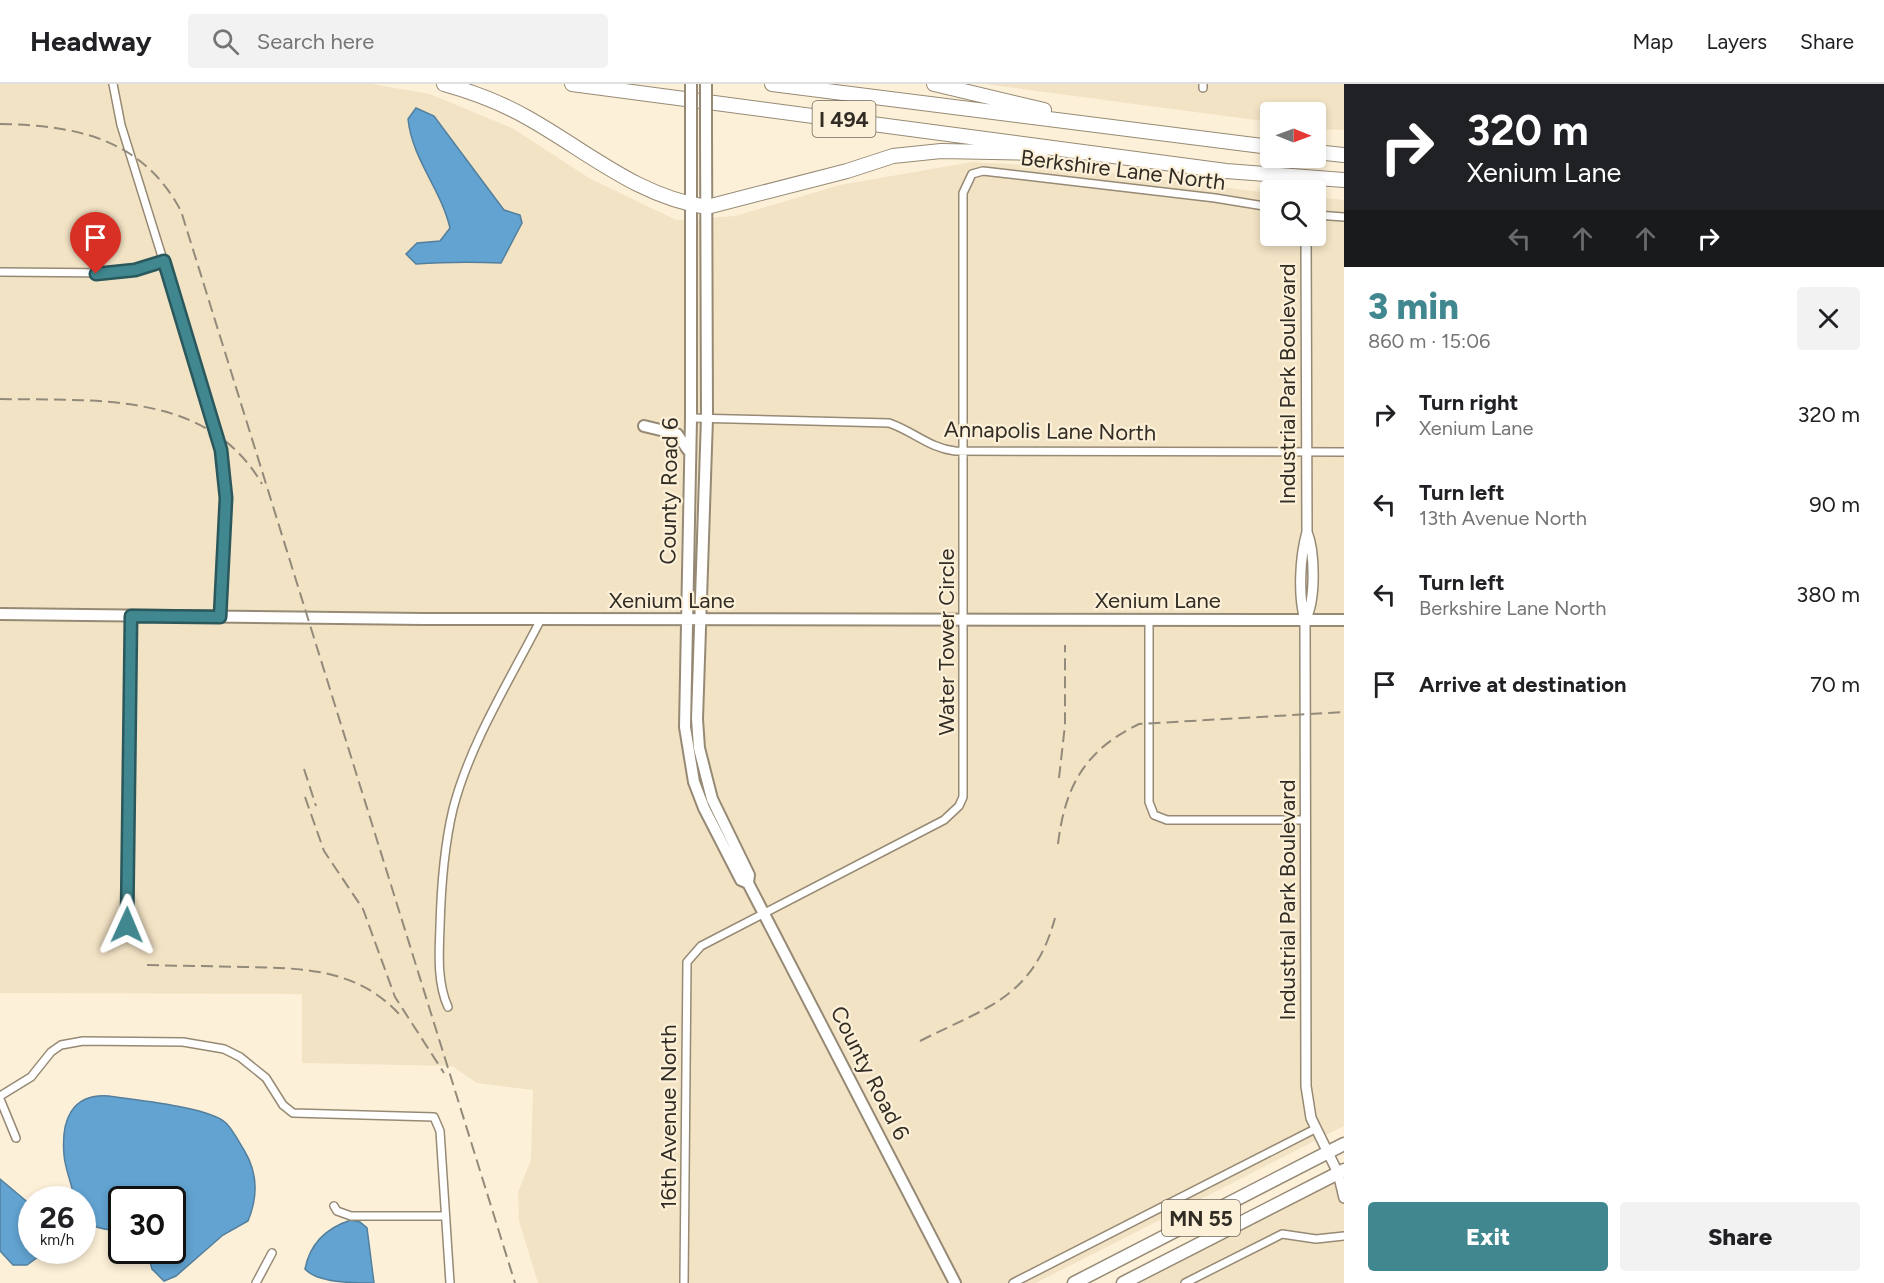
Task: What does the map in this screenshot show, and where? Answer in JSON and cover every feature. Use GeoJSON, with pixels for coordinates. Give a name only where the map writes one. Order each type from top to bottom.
{"type":"FeatureCollection","features":[{"type":"Feature","properties":{"kind":"highway"},"geometry":{"type":"LineString","coordinates":[[444,84],[474,92],[529,118],[599,165],[648,189],[692,205],[707,207],[847,171],[893,156],[941,151],[1115,156]]}},
{"type":"Feature","properties":{"kind":"highway","name":"I 494"},"geometry":{"type":"LineString","coordinates":[[572,84],[1226,171],[1344,180]]}},
{"type":"Feature","properties":{"kind":"highway","name":"I 494"},"geometry":{"type":"LineString","coordinates":[[772,84],[1260,146]]}},
{"type":"Feature","properties":{"kind":"highway"},"geometry":{"type":"LineString","coordinates":[[934,84],[1009,104],[1085,118],[1104,126]]}},
{"type":"Feature","properties":{"kind":"highway"},"geometry":{"type":"LineString","coordinates":[[1326,153],[1344,156]]}},
{"type":"Feature","properties":{"kind":"highway","name":"MN 55"},"geometry":{"type":"LineString","coordinates":[[1074,1283],[1344,1144]]}},
{"type":"Feature","properties":{"kind":"highway","name":"MN 55"},"geometry":{"type":"LineString","coordinates":[[1123,1283],[1342,1174]]}},
{"type":"Feature","properties":{"kind":"main road","name":"County Road 6"},"geometry":{"type":"LineString","coordinates":[[691,84],[691,418],[685,727],[694,782],[721,844],[741,880],[748,882]]}},
{"type":"Feature","properties":{"kind":"main road","name":"County Road 6"},"geometry":{"type":"LineString","coordinates":[[706,84],[707,418],[698,619],[699,748],[712,799],[749,875],[748,882],[956,1283]]}},
{"type":"Feature","properties":{"kind":"main road"},"geometry":{"type":"LineString","coordinates":[[644,426],[677,435],[683,440],[690,454]]}},
{"type":"Feature","properties":{"kind":"main road","name":"Xenium Lane"},"geometry":{"type":"LineString","coordinates":[[0,614],[541,619],[1344,620]]}},
{"type":"Feature","properties":{"kind":"street"},"geometry":{"type":"LineString","coordinates":[[113,84],[121,125],[221,450],[226,498],[220,617]]}},
{"type":"Feature","properties":{"kind":"street","name":"Berkshire Lane North"},"geometry":{"type":"LineString","coordinates":[[972,174],[983,171],[1260,206]]}},
{"type":"Feature","properties":{"kind":"street","name":"Water Tower Circle"},"geometry":{"type":"LineString","coordinates":[[692,954],[765,913],[945,820],[959,806],[964,787],[963,193],[972,174]]}},
{"type":"Feature","properties":{"kind":"street"},"geometry":{"type":"LineString","coordinates":[[1326,215],[1344,217]]}},
{"type":"Feature","properties":{"kind":"street","name":"Industrial Park Boulevard"},"geometry":{"type":"LineString","coordinates":[[1306,246],[1307,532],[1304,545],[1302,606],[1305,620],[1306,1086],[1308,1110],[1327,1152],[1342,1174],[1344,1198]]}},
{"type":"Feature","properties":{"kind":"street"},"geometry":{"type":"LineString","coordinates":[[0,272],[116,273],[164,261]]}},
{"type":"Feature","properties":{"kind":"street","name":"Annapolis Lane North"},"geometry":{"type":"LineString","coordinates":[[691,418],[889,423],[911,432],[931,446],[964,451],[1344,452]]}},
{"type":"Feature","properties":{"kind":"street"},"geometry":{"type":"LineString","coordinates":[[127,925],[131,616]]}},
{"type":"Feature","properties":{"kind":"street"},"geometry":{"type":"LineString","coordinates":[[448,1007],[441,992],[440,903],[454,808],[474,753],[541,619]]}},
{"type":"Feature","properties":{"kind":"street"},"geometry":{"type":"LineString","coordinates":[[1149,620],[1149,802],[1154,815],[1167,820],[1306,820]]}},
{"type":"Feature","properties":{"kind":"street","name":"16th Avenue North"},"geometry":{"type":"LineString","coordinates":[[684,1283],[687,962],[692,954]]}},
{"type":"Feature","properties":{"kind":"street"},"geometry":{"type":"LineString","coordinates":[[16,1138],[0,1098],[31,1077],[51,1052],[61,1045],[83,1041],[183,1042],[224,1049],[240,1057],[266,1078],[283,1105],[293,1113],[434,1117],[440,1131],[450,1283]]}},
{"type":"Feature","properties":{"kind":"street"},"geometry":{"type":"LineString","coordinates":[[1013,1283],[1316,1129]]}},
{"type":"Feature","properties":{"kind":"street"},"geometry":{"type":"LineString","coordinates":[[334,1206],[337,1211],[351,1216],[445,1216]]}},
{"type":"Feature","properties":{"kind":"street"},"geometry":{"type":"LineString","coordinates":[[1185,1283],[1282,1234],[1316,1239],[1344,1236]]}},
{"type":"Feature","properties":{"kind":"street"},"geometry":{"type":"LineString","coordinates":[[256,1283],[272,1252]]}},
{"type":"Feature","properties":{"kind":"shaded area"},"geometry":{"type":"Polygon","coordinates":[[[0,84],[372,84],[430,94],[514,129],[589,178],[676,220],[735,216],[840,185],[972,162],[1063,167],[1260,192],[1260,246],[1326,246],[1326,198],[1344,200],[1344,1126],[1036,1283],[538,1283],[519,1221],[518,1192],[531,1160],[533,1090],[477,1083],[452,1066],[302,1063],[302,994],[0,993],[0,84]]]}},
{"type":"Feature","properties":{"kind":"shaded area"},"geometry":{"type":"Polygon","coordinates":[[[985,84],[1344,84],[1344,130],[1326,129],[1326,102],[1260,102],[1260,121],[985,84]]]}},
{"type":"Feature","properties":{"kind":"shaded area"},"geometry":{"type":"Polygon","coordinates":[[[1344,1177],[1344,1283],[1140,1283],[1329,1185],[1344,1177]]]}},
{"type":"Feature","properties":{"kind":"water"},"geometry":{"type":"Polygon","coordinates":[[[416,108],[434,116],[504,210],[520,215],[522,223],[501,263],[416,264],[406,254],[417,243],[440,241],[450,228],[411,134],[408,119],[416,108]]]}},
{"type":"Feature","properties":{"kind":"water"},"geometry":{"type":"Polygon","coordinates":[[[96,1096],[189,1108],[217,1117],[231,1129],[252,1167],[255,1194],[248,1221],[223,1235],[176,1276],[164,1281],[152,1269],[151,1264],[186,1264],[186,1186],[108,1186],[108,1230],[96,1226],[96,1186],[71,1186],[64,1155],[64,1131],[71,1112],[77,1104],[96,1096]]]}},
{"type":"Feature","properties":{"kind":"water"},"geometry":{"type":"Polygon","coordinates":[[[0,1179],[18,1194],[18,1264],[28,1264],[13,1265],[0,1251],[0,1179]]]}},
{"type":"Feature","properties":{"kind":"water"},"geometry":{"type":"Polygon","coordinates":[[[351,1220],[360,1222],[367,1228],[374,1283],[327,1280],[305,1269],[307,1260],[320,1238],[334,1227],[351,1220]]]}},
{"type":"Feature","properties":{"kind":"railway"},"geometry":{"type":"LineString","coordinates":[[0,124],[55,128],[105,141],[127,152],[147,167],[165,187],[181,211],[515,1283]]}},
{"type":"Feature","properties":{"kind":"railway"},"geometry":{"type":"LineString","coordinates":[[0,399],[110,402],[146,407],[180,416],[211,431],[239,453],[262,484]]}},
{"type":"Feature","properties":{"kind":"railway"},"geometry":{"type":"LineString","coordinates":[[1059,778],[1065,725],[1065,645]]}},
{"type":"Feature","properties":{"kind":"railway"},"geometry":{"type":"LineString","coordinates":[[1058,844],[1066,804],[1081,772],[1091,758],[1105,746],[1120,734],[1139,724],[1344,712]]}},
{"type":"Feature","properties":{"kind":"railway"},"geometry":{"type":"LineString","coordinates":[[304,769],[316,806]]}},
{"type":"Feature","properties":{"kind":"railway"},"geometry":{"type":"LineString","coordinates":[[305,797],[324,851],[363,909],[395,997],[444,1073]]}},
{"type":"Feature","properties":{"kind":"railway"},"geometry":{"type":"LineString","coordinates":[[920,1041],[986,1008],[1004,997],[1020,983],[1034,966],[1046,945],[1055,918]]}},
{"type":"Feature","properties":{"kind":"railway"},"geometry":{"type":"LineString","coordinates":[[147,965],[286,968],[328,974],[347,979],[366,988],[383,999],[400,1015]]}},
{"type":"Feature","properties":{"kind":"route"},"geometry":{"type":"LineString","coordinates":[[96,274],[135,270],[164,261],[219,436],[226,498],[220,617],[131,616],[127,925]]}}]}
